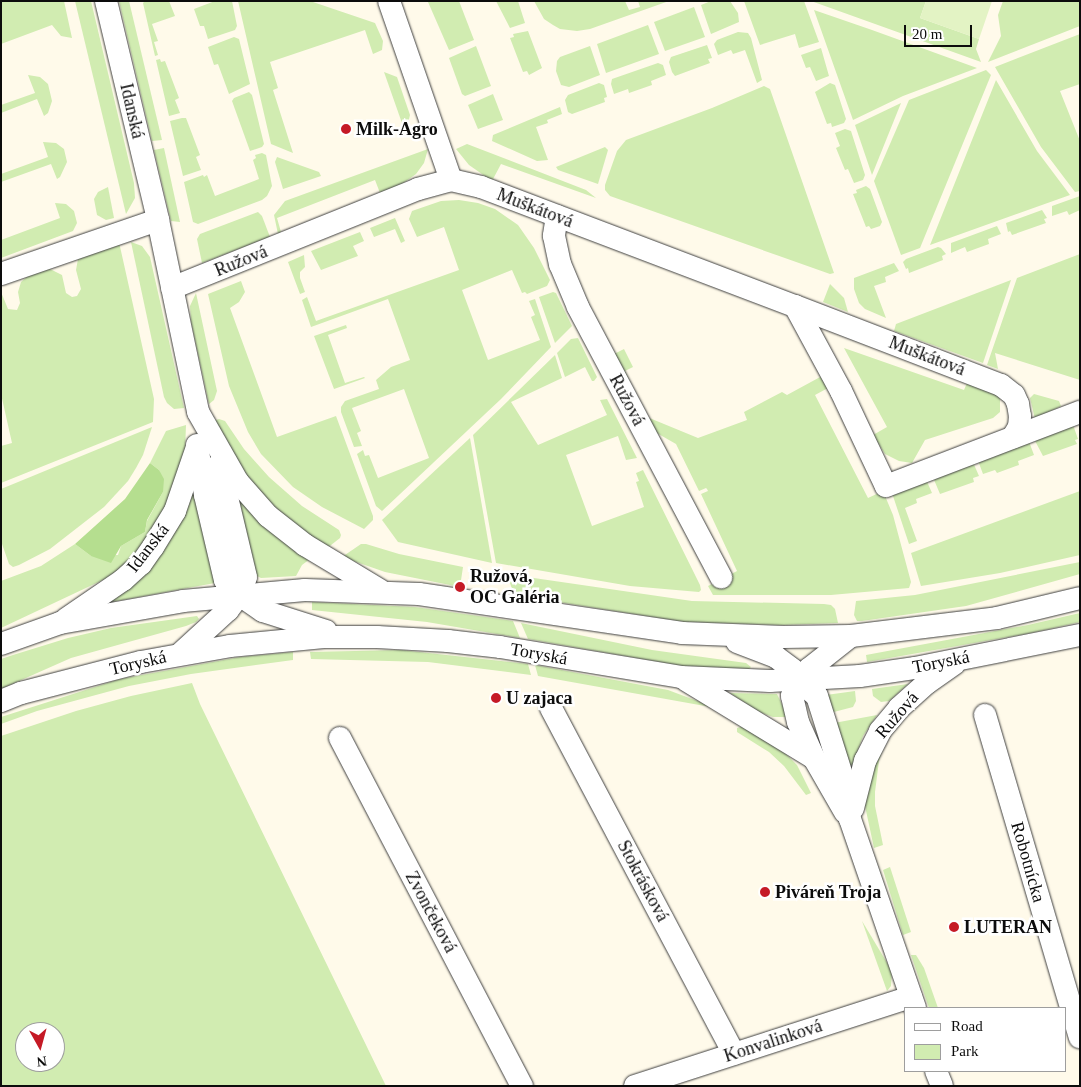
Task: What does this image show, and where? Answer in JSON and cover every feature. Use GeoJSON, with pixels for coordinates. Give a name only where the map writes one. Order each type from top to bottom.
{"type":"FeatureCollection","features":[{"type":"Feature","properties":{"kind":"street","name":"Idanská"},"geometry":{"type":"LineString","coordinates":[[106,1],[158,220],[205,443],[222,575],[229,586],[274,616],[349,637]]}},
{"type":"Feature","properties":{"kind":"street"},"geometry":{"type":"LineString","coordinates":[[389,1],[451,180]]}},
{"type":"Feature","properties":{"kind":"street","name":"Muškátová"},"geometry":{"type":"LineString","coordinates":[[451,180],[481,187],[1001,385],[1014,395],[1018,404],[1019,427],[1013,437]]}},
{"type":"Feature","properties":{"kind":"street","name":"Ružová"},"geometry":{"type":"LineString","coordinates":[[172,288],[418,189],[451,180]]}},
{"type":"Feature","properties":{"kind":"street","name":"Ružová"},"geometry":{"type":"LineString","coordinates":[[557,216],[554,236],[560,264],[578,308],[722,577]]}},
{"type":"Feature","properties":{"kind":"street"},"geometry":{"type":"LineString","coordinates":[[1,274],[158,220]]}},
{"type":"Feature","properties":{"kind":"street"},"geometry":{"type":"LineString","coordinates":[[796,306],[841,391],[886,486],[1080,412]]}},
{"type":"Feature","properties":{"kind":"street","name":"Idanská"},"geometry":{"type":"LineString","coordinates":[[60,623],[123,580],[149,553],[166,530],[191,470],[205,443]]}},
{"type":"Feature","properties":{"kind":"street"},"geometry":{"type":"LineString","coordinates":[[205,443],[251,499],[285,532],[383,592]]}},
{"type":"Feature","properties":{"kind":"street","name":"Toryská"},"geometry":{"type":"LineString","coordinates":[[1,644],[60,623],[183,601],[240,594],[305,590],[383,592],[454,599],[624,626],[722,636],[851,636],[997,618],[1080,598]]}},
{"type":"Feature","properties":{"kind":"street"},"geometry":{"type":"LineString","coordinates":[[179,654],[220,619],[240,594]]}},
{"type":"Feature","properties":{"kind":"street","name":"Toryská"},"geometry":{"type":"LineString","coordinates":[[1,701],[21,693],[82,676],[179,654],[270,641],[349,637],[406,638],[500,647],[681,677],[736,681],[800,681],[860,676],[962,659],[1080,635]]}},
{"type":"Feature","properties":{"kind":"street"},"geometry":{"type":"LineString","coordinates":[[722,636],[776,657],[793,670],[800,681],[813,692],[820,703],[846,788],[850,819],[913,1002]]}},
{"type":"Feature","properties":{"kind":"street"},"geometry":{"type":"LineString","coordinates":[[850,819],[833,794],[798,722],[793,702],[793,690],[818,662],[851,636]]}},
{"type":"Feature","properties":{"kind":"street","name":"Ružová"},"geometry":{"type":"LineString","coordinates":[[850,819],[865,761],[880,731],[899,708],[927,683],[962,659]]}},
{"type":"Feature","properties":{"kind":"street"},"geometry":{"type":"LineString","coordinates":[[681,677],[814,758]]}},
{"type":"Feature","properties":{"kind":"street","name":"Stokrásková"},"geometry":{"type":"LineString","coordinates":[[551,708],[734,1054]]}},
{"type":"Feature","properties":{"kind":"street","name":"Robotnícka"},"geometry":{"type":"LineString","coordinates":[[984,715],[1080,1037]]}},
{"type":"Feature","properties":{"kind":"street","name":"Zvončeková"},"geometry":{"type":"LineString","coordinates":[[340,738],[522,1086]]}},
{"type":"Feature","properties":{"kind":"street","name":"Konvalinková"},"geometry":{"type":"LineString","coordinates":[[635,1086],[734,1054],[913,1002]]}},
{"type":"Feature","properties":{"kind":"street"},"geometry":{"type":"LineString","coordinates":[[936,1072],[942,1086]]}},
{"type":"Feature","properties":{"kind":"green space"},"geometry":{"type":"Polygon","coordinates":[[[1,1],[64,1],[72,38],[61,36],[52,25],[1,44],[1,1]]]}},
{"type":"Feature","properties":{"kind":"green space"},"geometry":{"type":"Polygon","coordinates":[[[75,1],[91,1],[134,183],[135,198],[126,214],[75,1]]]}},
{"type":"Feature","properties":{"kind":"green space"},"geometry":{"type":"Polygon","coordinates":[[[119,1],[129,1],[162,140],[152,141],[119,1]]]}},
{"type":"Feature","properties":{"kind":"green space"},"geometry":{"type":"Polygon","coordinates":[[[145,1],[169,1],[175,16],[152,24],[158,41],[154,42],[158,55],[155,56],[143,3],[145,1]]]}},
{"type":"Feature","properties":{"kind":"green space"},"geometry":{"type":"Polygon","coordinates":[[[215,1],[232,1],[237,26],[235,30],[208,39],[204,26],[200,26],[194,9],[215,1]]]}},
{"type":"Feature","properties":{"kind":"green space"},"geometry":{"type":"Polygon","coordinates":[[[238,1],[310,1],[375,23],[383,41],[382,50],[373,54],[365,30],[270,62],[278,88],[273,90],[293,153],[271,144],[238,1]]]}},
{"type":"Feature","properties":{"kind":"green space"},"geometry":{"type":"Polygon","coordinates":[[[459,1],[474,40],[449,50],[428,2],[459,1]]]}},
{"type":"Feature","properties":{"kind":"green space"},"geometry":{"type":"Polygon","coordinates":[[[496,1],[518,1],[525,23],[510,28],[496,1]]]}},
{"type":"Feature","properties":{"kind":"green space"},"geometry":{"type":"Polygon","coordinates":[[[534,1],[625,1],[629,10],[640,7],[638,1],[669,1],[590,29],[577,31],[560,29],[544,19],[534,1]]]}},
{"type":"Feature","properties":{"kind":"green space"},"geometry":{"type":"Polygon","coordinates":[[[711,1],[730,1],[738,13],[739,22],[711,34],[701,5],[711,1]]]}},
{"type":"Feature","properties":{"kind":"green space"},"geometry":{"type":"Polygon","coordinates":[[[744,1],[804,1],[819,42],[799,48],[795,34],[760,45],[744,1]]]}},
{"type":"Feature","properties":{"kind":"green space"},"geometry":{"type":"Polygon","coordinates":[[[811,1],[926,1],[920,18],[979,39],[976,49],[981,62],[811,1]]]}},
{"type":"Feature","properties":{"kind":"green space"},"geometry":{"type":"Polygon","coordinates":[[[926,1],[992,1],[979,39],[920,18],[926,1]]]}},
{"type":"Feature","properties":{"kind":"green space"},"geometry":{"type":"Polygon","coordinates":[[[1003,1],[1080,1],[1080,26],[988,62],[1001,36],[998,15],[1003,1]]]}},
{"type":"Feature","properties":{"kind":"green space"},"geometry":{"type":"Polygon","coordinates":[[[694,7],[705,37],[665,51],[654,22],[694,7]]]}},
{"type":"Feature","properties":{"kind":"green space"},"geometry":{"type":"Polygon","coordinates":[[[814,10],[977,68],[903,96],[853,120],[814,10]]]}},
{"type":"Feature","properties":{"kind":"green space"},"geometry":{"type":"Polygon","coordinates":[[[648,25],[659,54],[606,73],[597,44],[648,25]]]}},
{"type":"Feature","properties":{"kind":"green space"},"geometry":{"type":"Polygon","coordinates":[[[528,31],[542,68],[529,75],[527,71],[523,72],[510,38],[514,37],[513,34],[528,31]]]}},
{"type":"Feature","properties":{"kind":"green space"},"geometry":{"type":"Polygon","coordinates":[[[738,32],[748,33],[751,38],[762,80],[757,83],[745,50],[733,54],[731,50],[718,55],[714,44],[717,40],[738,32]]]}},
{"type":"Feature","properties":{"kind":"green space"},"geometry":{"type":"Polygon","coordinates":[[[1080,34],[1080,84],[1060,91],[1080,141],[1080,191],[1075,192],[1041,147],[995,67],[1080,34]]]}},
{"type":"Feature","properties":{"kind":"green space"},"geometry":{"type":"Polygon","coordinates":[[[234,37],[239,39],[250,84],[229,94],[218,64],[214,65],[208,47],[234,37]]]}},
{"type":"Feature","properties":{"kind":"green space"},"geometry":{"type":"Polygon","coordinates":[[[707,45],[712,58],[708,59],[710,63],[675,76],[669,62],[671,57],[707,45]]]}},
{"type":"Feature","properties":{"kind":"green space"},"geometry":{"type":"Polygon","coordinates":[[[476,46],[491,86],[465,96],[462,94],[449,58],[476,46]]]}},
{"type":"Feature","properties":{"kind":"green space"},"geometry":{"type":"Polygon","coordinates":[[[590,46],[600,75],[569,87],[561,85],[556,71],[557,61],[560,57],[590,46]]]}},
{"type":"Feature","properties":{"kind":"green space"},"geometry":{"type":"Polygon","coordinates":[[[821,48],[829,76],[816,81],[810,67],[806,68],[801,55],[821,48]]]}},
{"type":"Feature","properties":{"kind":"green space"},"geometry":{"type":"Polygon","coordinates":[[[160,59],[161,62],[165,61],[179,98],[175,100],[180,113],[169,116],[156,60],[160,59]]]}},
{"type":"Feature","properties":{"kind":"green space"},"geometry":{"type":"Polygon","coordinates":[[[658,63],[663,65],[666,75],[651,81],[652,85],[629,93],[628,89],[614,94],[611,84],[612,79],[658,63]]]}},
{"type":"Feature","properties":{"kind":"green space"},"geometry":{"type":"Polygon","coordinates":[[[986,70],[991,75],[920,248],[901,255],[874,181],[909,100],[986,70]]]}},
{"type":"Feature","properties":{"kind":"green space"},"geometry":{"type":"Polygon","coordinates":[[[384,72],[397,77],[410,115],[408,123],[403,126],[384,72]]]}},
{"type":"Feature","properties":{"kind":"green space"},"geometry":{"type":"Polygon","coordinates":[[[28,75],[40,77],[48,84],[52,101],[48,113],[44,116],[37,99],[1,113],[1,105],[35,93],[28,75]]]}},
{"type":"Feature","properties":{"kind":"green space"},"geometry":{"type":"Polygon","coordinates":[[[996,80],[1037,151],[1070,195],[930,245],[996,80]]]}},
{"type":"Feature","properties":{"kind":"green space"},"geometry":{"type":"Polygon","coordinates":[[[599,83],[604,85],[607,97],[604,98],[605,102],[572,114],[568,112],[565,100],[568,95],[599,83]]]}},
{"type":"Feature","properties":{"kind":"green space"},"geometry":{"type":"Polygon","coordinates":[[[830,83],[835,85],[846,119],[844,123],[832,127],[831,123],[827,124],[815,92],[830,83]]]}},
{"type":"Feature","properties":{"kind":"green space"},"geometry":{"type":"Polygon","coordinates":[[[764,86],[770,89],[834,273],[830,274],[610,196],[605,190],[617,151],[626,140],[712,108],[764,86]]]}},
{"type":"Feature","properties":{"kind":"green space"},"geometry":{"type":"Polygon","coordinates":[[[249,92],[252,95],[264,144],[262,147],[250,151],[232,101],[234,98],[249,92]]]}},
{"type":"Feature","properties":{"kind":"green space"},"geometry":{"type":"Polygon","coordinates":[[[493,94],[503,120],[478,129],[468,105],[493,94]]]}},
{"type":"Feature","properties":{"kind":"green space"},"geometry":{"type":"Polygon","coordinates":[[[901,103],[872,175],[855,125],[901,103]]]}},
{"type":"Feature","properties":{"kind":"green space"},"geometry":{"type":"Polygon","coordinates":[[[560,107],[562,114],[547,120],[548,123],[536,127],[548,160],[537,161],[492,141],[493,135],[560,107]]]}},
{"type":"Feature","properties":{"kind":"green space"},"geometry":{"type":"Polygon","coordinates":[[[186,118],[200,155],[196,157],[201,170],[183,176],[170,121],[186,118]]]}},
{"type":"Feature","properties":{"kind":"green space"},"geometry":{"type":"Polygon","coordinates":[[[845,129],[851,131],[865,175],[863,180],[854,183],[848,169],[845,170],[836,148],[840,146],[835,133],[845,129]]]}},
{"type":"Feature","properties":{"kind":"green space"},"geometry":{"type":"Polygon","coordinates":[[[43,142],[56,143],[64,149],[67,162],[60,177],[57,179],[51,164],[1,182],[1,174],[48,157],[43,142]]]}},
{"type":"Feature","properties":{"kind":"green space"},"geometry":{"type":"Polygon","coordinates":[[[467,144],[586,190],[596,198],[501,164],[492,181],[469,165],[456,149],[467,144]]]}},
{"type":"Feature","properties":{"kind":"green space"},"geometry":{"type":"Polygon","coordinates":[[[605,147],[608,150],[598,184],[558,170],[556,167],[605,147]]]}},
{"type":"Feature","properties":{"kind":"green space"},"geometry":{"type":"Polygon","coordinates":[[[164,148],[180,222],[171,221],[154,150],[164,148]]]}},
{"type":"Feature","properties":{"kind":"green space"},"geometry":{"type":"Polygon","coordinates":[[[428,149],[424,163],[416,174],[402,184],[380,193],[375,180],[277,218],[281,232],[278,234],[274,215],[285,201],[428,149]]]}},
{"type":"Feature","properties":{"kind":"green space"},"geometry":{"type":"Polygon","coordinates":[[[262,153],[266,155],[272,186],[267,196],[262,200],[198,224],[193,222],[184,182],[207,175],[215,196],[259,179],[253,160],[256,158],[255,155],[262,153]]]}},
{"type":"Feature","properties":{"kind":"green space"},"geometry":{"type":"Polygon","coordinates":[[[277,157],[319,172],[321,176],[283,189],[275,162],[277,157]]]}},
{"type":"Feature","properties":{"kind":"green space"},"geometry":{"type":"Polygon","coordinates":[[[866,186],[870,189],[882,222],[880,226],[871,229],[869,226],[866,227],[853,194],[857,193],[856,190],[866,186]]]}},
{"type":"Feature","properties":{"kind":"green space"},"geometry":{"type":"Polygon","coordinates":[[[108,187],[114,218],[106,220],[97,215],[94,199],[98,192],[108,187]]]}},
{"type":"Feature","properties":{"kind":"green space"},"geometry":{"type":"Polygon","coordinates":[[[1080,196],[1080,210],[1069,215],[1067,211],[1052,216],[1052,206],[1080,196]]]}},
{"type":"Feature","properties":{"kind":"green space"},"geometry":{"type":"Polygon","coordinates":[[[459,200],[478,203],[495,209],[518,225],[534,248],[550,280],[547,286],[527,294],[525,292],[522,293],[512,270],[462,290],[488,360],[540,340],[531,317],[535,315],[529,301],[535,299],[551,347],[501,399],[382,511],[376,506],[357,454],[363,450],[365,456],[369,455],[378,478],[429,458],[404,389],[352,408],[361,431],[357,433],[362,446],[354,447],[341,412],[341,407],[345,401],[379,389],[376,380],[391,367],[410,360],[388,299],[311,327],[302,300],[307,297],[316,321],[459,270],[444,227],[417,237],[409,219],[412,211],[441,201],[459,200]]]}},
{"type":"Feature","properties":{"kind":"green space"},"geometry":{"type":"Polygon","coordinates":[[[55,203],[66,204],[74,211],[77,223],[73,231],[1,258],[1,240],[60,218],[55,203]]]}},
{"type":"Feature","properties":{"kind":"green space"},"geometry":{"type":"Polygon","coordinates":[[[1042,210],[1047,218],[1044,219],[1046,223],[1012,235],[1010,231],[1008,232],[1006,223],[1042,210]]]}},
{"type":"Feature","properties":{"kind":"green space"},"geometry":{"type":"Polygon","coordinates":[[[258,212],[262,216],[270,237],[202,263],[197,239],[200,234],[258,212]]]}},
{"type":"Feature","properties":{"kind":"green space"},"geometry":{"type":"Polygon","coordinates":[[[395,218],[405,241],[401,243],[395,229],[374,237],[370,228],[395,218]]]}},
{"type":"Feature","properties":{"kind":"green space"},"geometry":{"type":"Polygon","coordinates":[[[997,226],[1001,234],[988,239],[989,244],[967,252],[965,247],[951,253],[951,243],[997,226]]]}},
{"type":"Feature","properties":{"kind":"green space"},"geometry":{"type":"Polygon","coordinates":[[[360,232],[364,241],[353,246],[358,256],[321,270],[311,251],[360,232]]]}},
{"type":"Feature","properties":{"kind":"green space"},"geometry":{"type":"Polygon","coordinates":[[[119,242],[154,399],[153,422],[1,483],[1,446],[12,443],[1,394],[1,292],[8,309],[17,310],[20,303],[18,292],[21,282],[29,275],[48,268],[62,275],[66,293],[72,297],[77,296],[81,289],[76,270],[78,259],[119,242]]]}},
{"type":"Feature","properties":{"kind":"green space"},"geometry":{"type":"Polygon","coordinates":[[[131,242],[142,246],[150,257],[184,408],[174,409],[167,403],[164,397],[131,242]]]}},
{"type":"Feature","properties":{"kind":"green space"},"geometry":{"type":"Polygon","coordinates":[[[938,247],[946,254],[942,256],[943,260],[909,273],[908,268],[906,269],[903,262],[906,259],[938,247]]]}},
{"type":"Feature","properties":{"kind":"green space"},"geometry":{"type":"Polygon","coordinates":[[[1080,254],[1080,380],[995,353],[998,369],[987,365],[1017,278],[1080,254]]]}},
{"type":"Feature","properties":{"kind":"green space"},"geometry":{"type":"Polygon","coordinates":[[[304,255],[305,267],[300,272],[300,278],[305,292],[300,294],[288,262],[304,255]]]}},
{"type":"Feature","properties":{"kind":"green space"},"geometry":{"type":"Polygon","coordinates":[[[894,263],[899,271],[885,277],[886,282],[874,286],[886,318],[865,309],[859,303],[854,289],[854,278],[894,263]]]}},
{"type":"Feature","properties":{"kind":"green space"},"geometry":{"type":"Polygon","coordinates":[[[1011,280],[983,363],[894,331],[896,324],[1011,280]]]}},
{"type":"Feature","properties":{"kind":"green space"},"geometry":{"type":"Polygon","coordinates":[[[241,281],[245,292],[239,302],[230,308],[277,437],[336,416],[373,516],[373,520],[364,529],[322,507],[293,487],[261,454],[248,432],[229,386],[208,294],[241,281]]]}},
{"type":"Feature","properties":{"kind":"green space"},"geometry":{"type":"Polygon","coordinates":[[[830,284],[844,298],[848,312],[823,302],[830,284]]]}},
{"type":"Feature","properties":{"kind":"green space"},"geometry":{"type":"Polygon","coordinates":[[[553,292],[556,293],[572,326],[555,343],[539,297],[553,292]]]}},
{"type":"Feature","properties":{"kind":"green space"},"geometry":{"type":"Polygon","coordinates":[[[196,293],[217,391],[214,400],[209,404],[191,322],[190,306],[196,293]]]}},
{"type":"Feature","properties":{"kind":"green space"},"geometry":{"type":"Polygon","coordinates":[[[346,325],[347,328],[328,335],[345,383],[365,378],[334,389],[314,336],[346,325]]]}},
{"type":"Feature","properties":{"kind":"green space"},"geometry":{"type":"Polygon","coordinates":[[[578,338],[597,377],[594,381],[592,381],[585,367],[565,377],[557,353],[571,339],[578,338]]]}},
{"type":"Feature","properties":{"kind":"green space"},"geometry":{"type":"Polygon","coordinates":[[[844,348],[964,390],[970,376],[994,387],[1000,399],[1000,412],[993,418],[925,440],[912,463],[899,461],[885,454],[873,435],[887,427],[844,348]]]}},
{"type":"Feature","properties":{"kind":"green space"},"geometry":{"type":"Polygon","coordinates":[[[624,349],[633,367],[625,371],[646,415],[614,354],[624,349]]]}},
{"type":"Feature","properties":{"kind":"green space"},"geometry":{"type":"Polygon","coordinates":[[[555,355],[562,378],[511,402],[538,445],[607,415],[600,400],[607,399],[637,458],[626,460],[618,436],[566,455],[592,526],[644,507],[636,482],[639,481],[636,473],[643,470],[700,585],[701,590],[699,592],[630,586],[496,563],[473,435],[555,355]]]}},
{"type":"Feature","properties":{"kind":"green space"},"geometry":{"type":"Polygon","coordinates":[[[822,376],[828,388],[815,395],[868,498],[883,491],[893,515],[911,582],[909,588],[831,595],[713,595],[708,586],[737,571],[701,494],[708,491],[706,488],[699,491],[676,444],[655,432],[647,417],[698,438],[747,420],[744,412],[782,392],[787,395],[822,376]]]}},
{"type":"Feature","properties":{"kind":"green space"},"geometry":{"type":"Polygon","coordinates":[[[1034,394],[1059,401],[1061,406],[1035,419],[1030,398],[1034,394]]]}},
{"type":"Feature","properties":{"kind":"green space"},"geometry":{"type":"Polygon","coordinates":[[[219,419],[225,421],[244,449],[269,477],[302,506],[339,530],[340,538],[326,549],[258,495],[213,421],[219,419]]]}},
{"type":"Feature","properties":{"kind":"green space"},"geometry":{"type":"Polygon","coordinates":[[[1072,422],[1078,439],[1075,440],[1077,444],[1043,456],[1033,437],[1072,422]]]}},
{"type":"Feature","properties":{"kind":"green space"},"geometry":{"type":"Polygon","coordinates":[[[186,425],[185,452],[172,495],[144,545],[121,568],[105,579],[1,628],[1,581],[41,566],[75,544],[91,556],[118,555],[121,546],[145,532],[147,521],[163,492],[159,470],[150,463],[166,431],[186,425]]]}},
{"type":"Feature","properties":{"kind":"green space"},"geometry":{"type":"Polygon","coordinates":[[[152,427],[143,455],[136,468],[128,481],[104,507],[50,549],[19,565],[13,567],[9,564],[1,541],[1,489],[152,427]]]}},
{"type":"Feature","properties":{"kind":"green space"},"geometry":{"type":"Polygon","coordinates":[[[470,438],[492,563],[398,542],[382,520],[470,438]]]}},
{"type":"Feature","properties":{"kind":"green space"},"geometry":{"type":"Polygon","coordinates":[[[1028,439],[1034,455],[1018,461],[1019,465],[997,473],[995,470],[983,474],[977,458],[1028,439]]]}},
{"type":"Feature","properties":{"kind":"green space"},"geometry":{"type":"Polygon","coordinates":[[[972,460],[979,476],[973,478],[974,482],[940,494],[932,475],[972,460]]]}},
{"type":"Feature","properties":{"kind":"green space"},"geometry":{"type":"Polygon","coordinates":[[[150,463],[159,470],[164,479],[163,492],[147,520],[145,532],[121,546],[111,563],[91,556],[75,544],[125,499],[150,463]]]}},
{"type":"Feature","properties":{"kind":"green space"},"geometry":{"type":"Polygon","coordinates":[[[925,477],[932,493],[916,499],[917,503],[905,508],[917,541],[909,544],[891,490],[925,477]]]}},
{"type":"Feature","properties":{"kind":"green space"},"geometry":{"type":"Polygon","coordinates":[[[194,487],[215,583],[106,603],[194,487]]]}},
{"type":"Feature","properties":{"kind":"green space"},"geometry":{"type":"Polygon","coordinates":[[[1080,491],[1080,555],[1000,573],[921,586],[911,553],[1080,491]]]}},
{"type":"Feature","properties":{"kind":"green space"},"geometry":{"type":"Polygon","coordinates":[[[237,497],[310,559],[302,565],[296,576],[261,578],[257,576],[235,499],[237,497]]]}},
{"type":"Feature","properties":{"kind":"green space"},"geometry":{"type":"Polygon","coordinates":[[[361,544],[463,567],[460,587],[385,572],[342,557],[361,544]]]}},
{"type":"Feature","properties":{"kind":"green space"},"geometry":{"type":"Polygon","coordinates":[[[1080,562],[1080,574],[966,606],[862,621],[857,621],[854,615],[856,601],[915,595],[1080,562]]]}},
{"type":"Feature","properties":{"kind":"green space"},"geometry":{"type":"Polygon","coordinates":[[[507,574],[692,601],[831,605],[835,609],[838,623],[781,625],[684,622],[514,595],[507,574]]]}},
{"type":"Feature","properties":{"kind":"green space"},"geometry":{"type":"Polygon","coordinates":[[[312,602],[415,607],[513,621],[520,638],[427,622],[312,610],[312,602]]]}},
{"type":"Feature","properties":{"kind":"green space"},"geometry":{"type":"Polygon","coordinates":[[[1080,613],[1080,622],[1031,633],[867,662],[866,655],[1028,625],[1080,613]]]}},
{"type":"Feature","properties":{"kind":"green space"},"geometry":{"type":"Polygon","coordinates":[[[197,616],[199,619],[196,622],[186,626],[71,658],[1,689],[1,659],[68,638],[111,628],[197,616]]]}},
{"type":"Feature","properties":{"kind":"green space"},"geometry":{"type":"Polygon","coordinates":[[[521,623],[652,650],[746,663],[751,667],[749,669],[682,666],[528,639],[521,623]]]}},
{"type":"Feature","properties":{"kind":"green space"},"geometry":{"type":"Polygon","coordinates":[[[401,650],[528,664],[531,675],[428,662],[311,659],[310,652],[401,650]]]}},
{"type":"Feature","properties":{"kind":"green space"},"geometry":{"type":"Polygon","coordinates":[[[293,652],[293,660],[191,674],[129,686],[37,711],[1,724],[1,717],[120,679],[240,657],[293,652]]]}},
{"type":"Feature","properties":{"kind":"green space"},"geometry":{"type":"Polygon","coordinates":[[[535,665],[668,690],[716,708],[538,676],[535,665]]]}},
{"type":"Feature","properties":{"kind":"green space"},"geometry":{"type":"Polygon","coordinates":[[[192,683],[200,704],[386,1086],[1,1086],[1,736],[76,711],[131,696],[192,683]]]}},
{"type":"Feature","properties":{"kind":"green space"},"geometry":{"type":"Polygon","coordinates":[[[908,684],[889,701],[881,702],[873,696],[872,689],[908,684]]]}},
{"type":"Feature","properties":{"kind":"green space"},"geometry":{"type":"Polygon","coordinates":[[[855,691],[856,701],[853,707],[830,713],[826,695],[855,691]]]}},
{"type":"Feature","properties":{"kind":"green space"},"geometry":{"type":"Polygon","coordinates":[[[730,693],[777,694],[788,717],[773,717],[759,712],[730,693]]]}},
{"type":"Feature","properties":{"kind":"green space"},"geometry":{"type":"Polygon","coordinates":[[[877,715],[863,736],[853,764],[850,766],[834,723],[877,715]]]}},
{"type":"Feature","properties":{"kind":"green space"},"geometry":{"type":"Polygon","coordinates":[[[744,726],[777,746],[797,765],[811,793],[806,795],[784,766],[769,752],[737,732],[737,728],[744,726]]]}},
{"type":"Feature","properties":{"kind":"green space"},"geometry":{"type":"Polygon","coordinates":[[[886,739],[879,761],[875,792],[875,806],[883,845],[874,848],[865,806],[867,782],[886,739]]]}},
{"type":"Feature","properties":{"kind":"green space"},"geometry":{"type":"Polygon","coordinates":[[[890,867],[911,932],[903,935],[883,870],[890,867]]]}},
{"type":"Feature","properties":{"kind":"green space"},"geometry":{"type":"Polygon","coordinates":[[[862,921],[892,971],[891,986],[887,991],[862,921]]]}},
{"type":"Feature","properties":{"kind":"green space"},"geometry":{"type":"Polygon","coordinates":[[[911,955],[916,955],[924,968],[938,1007],[929,1007],[911,955]]]}},
{"type":"Feature","properties":{"kind":"place","name":"Milk-Agro"},"geometry":{"type":"Point","coordinates":[346,129]}},
{"type":"Feature","properties":{"kind":"place","name":"Ružová, OC Galéria"},"geometry":{"type":"Point","coordinates":[460,587]}},
{"type":"Feature","properties":{"kind":"place","name":"U zajaca"},"geometry":{"type":"Point","coordinates":[496,698]}},
{"type":"Feature","properties":{"kind":"place","name":"Piváreň Troja"},"geometry":{"type":"Point","coordinates":[765,892]}},
{"type":"Feature","properties":{"kind":"place","name":"LUTERAN"},"geometry":{"type":"Point","coordinates":[954,927]}}]}
